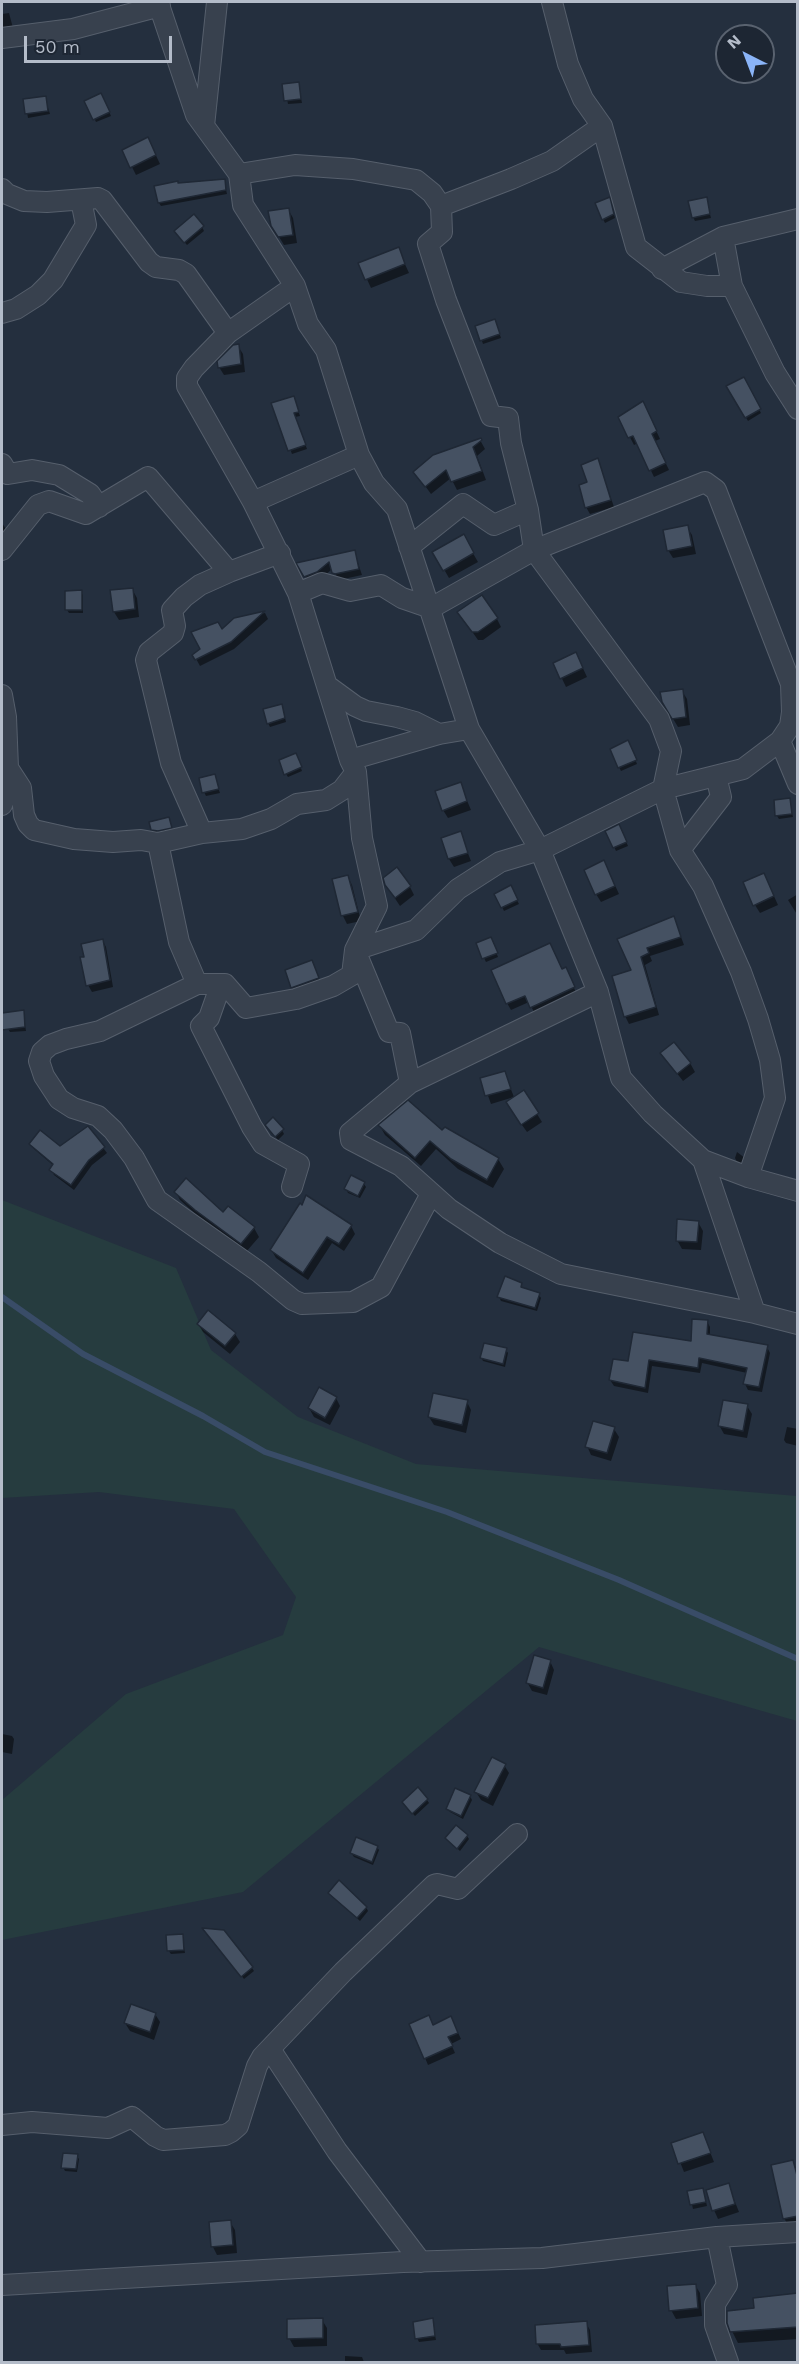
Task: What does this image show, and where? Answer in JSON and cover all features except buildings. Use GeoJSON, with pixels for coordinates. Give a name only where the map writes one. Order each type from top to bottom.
{"type":"FeatureCollection","features":[{"type":"Feature","properties":{"kind":"street"},"geometry":{"type":"LineString","coordinates":[[204,126],[217,2]]}},
{"type":"Feature","properties":{"kind":"street"},"geometry":{"type":"LineString","coordinates":[[552,2],[568,64],[583,99],[602,126],[636,247],[662,269],[686,284],[732,286]]}},
{"type":"Feature","properties":{"kind":"street"},"geometry":{"type":"LineString","coordinates":[[2,38],[73,29],[159,4],[195,115],[239,174],[243,205],[295,286],[308,324],[326,350],[359,455],[374,483],[397,509],[468,729],[540,850],[598,992],[621,1078],[652,1114],[703,1161],[798,1191]]}},
{"type":"Feature","properties":{"kind":"street"},"geometry":{"type":"LineString","coordinates":[[441,206],[552,161],[602,126]]}},
{"type":"Feature","properties":{"kind":"street"},"geometry":{"type":"LineString","coordinates":[[239,174],[295,165],[353,169],[416,180],[432,193],[441,206],[442,232],[428,243],[446,300],[491,416],[508,417],[511,442],[528,510],[534,550],[659,719],[670,751],[663,789],[680,849],[704,886],[741,972],[770,1060],[775,1098],[748,1177]]}},
{"type":"Feature","properties":{"kind":"street"},"geometry":{"type":"LineString","coordinates":[[2,189],[7,194],[24,201],[47,202],[98,198],[102,200],[149,262],[156,267],[179,270],[186,274],[228,333]]}},
{"type":"Feature","properties":{"kind":"street"},"geometry":{"type":"LineString","coordinates":[[2,313],[16,309],[38,295],[53,280],[86,225],[81,200]]}},
{"type":"Feature","properties":{"kind":"street"},"geometry":{"type":"LineString","coordinates":[[662,269],[723,237],[798,219]]}},
{"type":"Feature","properties":{"kind":"street"},"geometry":{"type":"LineString","coordinates":[[723,237],[732,286],[775,373],[798,410]]}},
{"type":"Feature","properties":{"kind":"street"},"geometry":{"type":"LineString","coordinates":[[295,286],[228,333],[194,368],[187,378],[187,386],[253,502],[298,593],[353,766],[362,838],[377,906],[355,950],[352,975],[333,986],[296,999],[246,1008],[225,984],[197,984],[100,1031],[66,1039],[50,1046],[42,1052],[39,1061],[44,1076],[59,1099],[73,1108],[98,1116],[114,1130],[134,1158],[157,1200],[259,1272],[293,1300],[302,1304],[353,1302],[381,1287],[431,1194]]}},
{"type":"Feature","properties":{"kind":"street"},"geometry":{"type":"LineString","coordinates":[[253,502],[359,455]]}},
{"type":"Feature","properties":{"kind":"street"},"geometry":{"type":"LineString","coordinates":[[2,464],[8,474],[32,470],[59,475],[90,494],[99,507]]}},
{"type":"Feature","properties":{"kind":"street"},"geometry":{"type":"LineString","coordinates":[[2,550],[38,504],[49,501],[86,514],[148,477],[229,572]]}},
{"type":"Feature","properties":{"kind":"street"},"geometry":{"type":"LineString","coordinates":[[298,593],[321,583],[350,591],[381,585],[402,598],[430,608],[534,550],[699,483],[711,485],[716,490],[790,684],[795,713],[780,741],[742,769],[680,849]]}},
{"type":"Feature","properties":{"kind":"street"},"geometry":{"type":"LineString","coordinates":[[409,548],[463,504],[495,525],[528,510]]}},
{"type":"Feature","properties":{"kind":"street"},"geometry":{"type":"LineString","coordinates":[[202,833],[171,764],[146,660],[149,652],[173,633],[175,626],[172,610],[184,597],[200,585],[229,572],[280,554]]}},
{"type":"Feature","properties":{"kind":"street"},"geometry":{"type":"LineString","coordinates":[[329,687],[366,711],[415,722],[439,735]]}},
{"type":"Feature","properties":{"kind":"street"},"geometry":{"type":"LineString","coordinates":[[2,695],[6,717],[8,768],[2,805]]}},
{"type":"Feature","properties":{"kind":"street"},"geometry":{"type":"LineString","coordinates":[[8,768],[21,788],[24,815],[34,830],[74,839],[113,842],[141,840],[158,843],[202,833],[242,830],[271,819],[297,804],[326,801],[342,790],[353,766],[439,735],[468,729]]}},
{"type":"Feature","properties":{"kind":"street"},"geometry":{"type":"LineString","coordinates":[[780,741],[798,784]]}},
{"type":"Feature","properties":{"kind":"street"},"geometry":{"type":"LineString","coordinates":[[355,950],[416,930],[458,889],[500,862],[540,850],[663,789],[742,769]]}},
{"type":"Feature","properties":{"kind":"street"},"geometry":{"type":"LineString","coordinates":[[716,776],[721,797]]}},
{"type":"Feature","properties":{"kind":"street"},"geometry":{"type":"LineString","coordinates":[[158,843],[178,942],[197,984]]}},
{"type":"Feature","properties":{"kind":"street"},"geometry":{"type":"LineString","coordinates":[[355,950],[389,1032],[400,1034],[410,1083]]}},
{"type":"Feature","properties":{"kind":"street"},"geometry":{"type":"LineString","coordinates":[[221,984],[209,1018],[201,1026],[263,1144],[299,1164],[292,1187]]}},
{"type":"Feature","properties":{"kind":"street"},"geometry":{"type":"LineString","coordinates":[[598,992],[410,1083],[350,1135],[351,1140],[401,1166],[449,1209],[500,1243],[561,1274],[756,1313],[798,1324]]}},
{"type":"Feature","properties":{"kind":"street"},"geometry":{"type":"LineString","coordinates":[[703,1161],[756,1313]]}},
{"type":"Feature","properties":{"kind":"street"},"geometry":{"type":"LineString","coordinates":[[2,2125],[32,2122],[108,2128],[132,2117],[163,2140],[225,2135],[238,2126],[257,2066],[270,2049],[343,1972],[434,1885],[458,1889],[517,1834]]}},
{"type":"Feature","properties":{"kind":"street"},"geometry":{"type":"LineString","coordinates":[[270,2049],[337,2151],[421,2262]]}},
{"type":"Feature","properties":{"kind":"street"},"geometry":{"type":"LineString","coordinates":[[2,2285],[421,2262],[542,2258],[717,2237],[798,2232]]}},
{"type":"Feature","properties":{"kind":"street"},"geometry":{"type":"LineString","coordinates":[[717,2237],[727,2285],[715,2304],[715,2325],[728,2362]]}},
{"type":"Feature","properties":{"kind":"green space"},"geometry":{"type":"Polygon","coordinates":[[[2,1200],[176,1268],[211,1350],[298,1417],[416,1464],[797,1496],[797,1721],[539,1647],[243,1892],[2,1940],[2,1800],[126,1694],[283,1635],[296,1597],[234,1509],[99,1492],[2,1498],[2,1200]]]}},
{"type":"Feature","properties":{"kind":"waterway"},"geometry":{"type":"LineString","coordinates":[[2,1297],[83,1354],[203,1416],[265,1452],[447,1512],[619,1580],[798,1659]]}}]}
